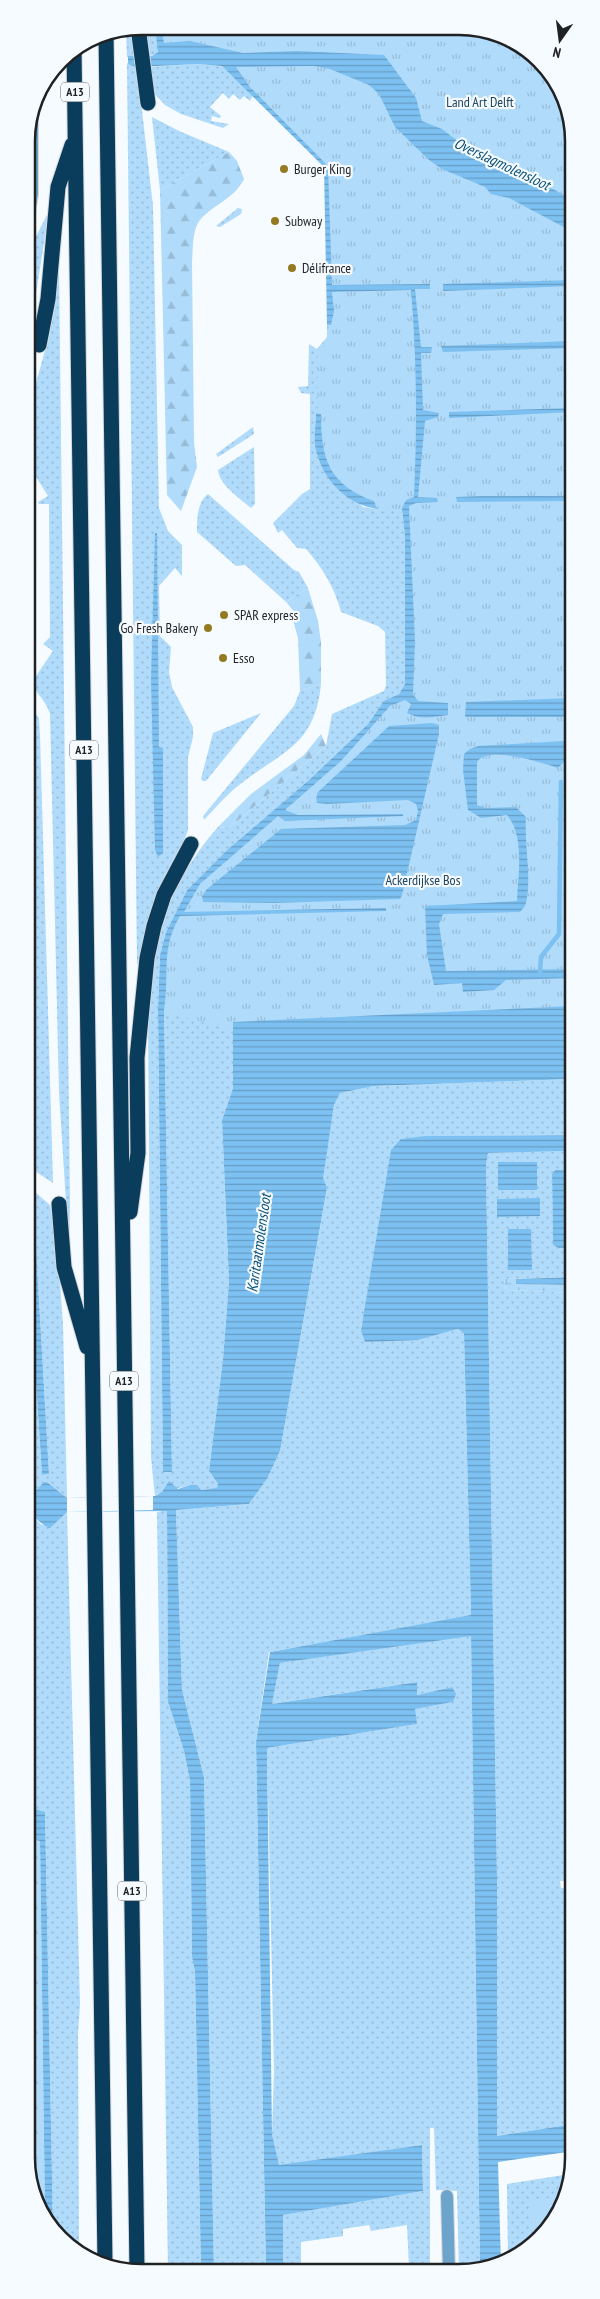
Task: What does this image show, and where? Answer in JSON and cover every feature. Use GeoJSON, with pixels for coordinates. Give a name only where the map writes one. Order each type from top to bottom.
{"type":"FeatureCollection","features":[{"type":"Feature","properties":{"kind":"highway"},"geometry":{"type":"LineString","coordinates":[[139,35],[148,103]]}},
{"type":"Feature","properties":{"kind":"highway","name":"A13"},"geometry":{"type":"LineString","coordinates":[[106,41],[137,2264]]}},
{"type":"Feature","properties":{"kind":"highway","name":"A13"},"geometry":{"type":"LineString","coordinates":[[74,59],[105,2257]]}},
{"type":"Feature","properties":{"kind":"highway","name":"A13"},"geometry":{"type":"LineString","coordinates":[[39,345],[48,299],[58,188],[76,134]]}},
{"type":"Feature","properties":{"kind":"highway","name":"A13"},"geometry":{"type":"LineString","coordinates":[[123,1266],[138,1153],[137,1058],[146,958],[164,896],[190,844]]}},
{"type":"Feature","properties":{"kind":"highway","name":"A13"},"geometry":{"type":"LineString","coordinates":[[59,1204],[64,1267],[92,1367]]}},
{"type":"Feature","properties":{"kind":"street"},"geometry":{"type":"LineString","coordinates":[[447,2196],[449,2264]]}},
{"type":"Feature","properties":{"kind":"green space"},"geometry":{"type":"Polygon","coordinates":[[[134,35],[135,56],[127,57],[126,36],[134,35]]]}},
{"type":"Feature","properties":{"kind":"green space"},"geometry":{"type":"Polygon","coordinates":[[[143,35],[157,35],[159,48],[156,55],[145,56],[143,35]]]}},
{"type":"Feature","properties":{"kind":"green space","name":"Ackerdijkse Bos"},"geometry":{"type":"Polygon","coordinates":[[[160,35],[466,35],[480,37],[506,46],[524,57],[539,71],[557,100],[564,127],[565,141],[565,1026],[244,1033],[162,1011],[167,940],[190,894],[210,872],[370,725],[386,704],[404,695],[410,683],[406,514],[369,503],[336,483],[322,458],[318,434],[317,358],[326,343],[331,314],[326,166],[234,73],[223,56],[164,51],[160,35]]]}},
{"type":"Feature","properties":{"kind":"green space"},"geometry":{"type":"Polygon","coordinates":[[[127,63],[137,67],[153,206],[159,508],[168,531],[182,545],[182,576],[175,568],[159,586],[160,636],[171,647],[169,672],[172,687],[193,727],[193,737],[188,757],[188,830],[140,963],[137,964],[127,63]]]}},
{"type":"Feature","properties":{"kind":"green space"},"geometry":{"type":"Polygon","coordinates":[[[198,64],[222,66],[253,95],[250,101],[244,96],[240,100],[233,94],[229,99],[223,93],[210,107],[221,116],[220,118],[212,116],[211,121],[229,124],[223,128],[181,114],[165,105],[153,92],[146,67],[198,64]]]}},
{"type":"Feature","properties":{"kind":"green space"},"geometry":{"type":"Polygon","coordinates":[[[152,117],[179,131],[229,152],[160,190],[152,117]]]}},
{"type":"Feature","properties":{"kind":"green space"},"geometry":{"type":"Polygon","coordinates":[[[229,152],[237,161],[244,179],[234,193],[203,217],[196,227],[194,237],[192,262],[194,443],[197,467],[181,511],[167,495],[160,190],[229,152]]]}},
{"type":"Feature","properties":{"kind":"green space"},"geometry":{"type":"Polygon","coordinates":[[[238,208],[242,209],[241,214],[220,227],[216,226],[238,208]]]}},
{"type":"Feature","properties":{"kind":"green space"},"geometry":{"type":"Polygon","coordinates":[[[49,211],[35,300],[35,238],[49,211]]]}},
{"type":"Feature","properties":{"kind":"green space"},"geometry":{"type":"Polygon","coordinates":[[[57,268],[59,268],[69,1250],[59,1092],[50,714],[45,703],[35,690],[35,675],[53,651],[43,644],[50,637],[49,504],[39,504],[38,502],[48,496],[35,475],[35,386],[46,347],[57,268]]]}},
{"type":"Feature","properties":{"kind":"green space"},"geometry":{"type":"Polygon","coordinates":[[[327,325],[331,325],[321,414],[316,413],[315,443],[319,461],[363,507],[376,509],[374,501],[402,508],[405,537],[405,684],[399,694],[384,702],[368,724],[310,779],[227,850],[187,890],[166,932],[160,955],[158,1009],[163,1472],[172,1472],[164,1010],[233,1023],[233,1088],[222,1120],[229,1282],[223,1359],[209,1471],[218,1484],[217,1489],[201,1490],[190,1485],[155,1496],[151,1457],[148,1007],[158,934],[162,920],[182,877],[199,850],[218,827],[229,828],[326,746],[332,714],[384,691],[386,685],[385,632],[378,626],[341,612],[332,586],[317,563],[306,549],[297,548],[282,530],[278,533],[273,523],[302,494],[310,489],[310,394],[301,393],[298,387],[308,386],[309,344],[317,349],[327,337],[327,325]]]}},
{"type":"Feature","properties":{"kind":"green space"},"geometry":{"type":"Polygon","coordinates":[[[253,427],[254,434],[218,457],[216,454],[253,427]]]}},
{"type":"Feature","properties":{"kind":"green space"},"geometry":{"type":"Polygon","coordinates":[[[254,447],[255,504],[251,508],[226,486],[219,476],[218,470],[254,447]]]}},
{"type":"Feature","properties":{"kind":"green space"},"geometry":{"type":"Polygon","coordinates":[[[208,494],[294,570],[299,572],[308,588],[286,602],[245,565],[236,566],[197,532],[200,506],[204,497],[208,494]]]}},
{"type":"Feature","properties":{"kind":"green space"},"geometry":{"type":"Polygon","coordinates":[[[308,588],[318,621],[321,642],[321,684],[300,691],[298,638],[293,620],[298,616],[286,602],[308,588]]]}},
{"type":"Feature","properties":{"kind":"green space"},"geometry":{"type":"Polygon","coordinates":[[[321,684],[318,704],[312,720],[296,744],[232,791],[204,820],[203,816],[294,706],[300,691],[321,684]]]}},
{"type":"Feature","properties":{"kind":"green space"},"geometry":{"type":"Polygon","coordinates":[[[35,712],[39,719],[40,735],[53,1183],[35,1171],[35,712]]]}},
{"type":"Feature","properties":{"kind":"green space"},"geometry":{"type":"Polygon","coordinates":[[[261,713],[206,781],[203,781],[201,779],[213,733],[261,713]]]}},
{"type":"Feature","properties":{"kind":"green space"},"geometry":{"type":"Polygon","coordinates":[[[321,734],[326,746],[229,828],[218,827],[251,794],[304,755],[321,734]]]}},
{"type":"Feature","properties":{"kind":"green space"},"geometry":{"type":"Polygon","coordinates":[[[565,1079],[565,1135],[425,1136],[362,1322],[361,1330],[418,1340],[458,1329],[464,1333],[471,1616],[269,1652],[256,1742],[266,2264],[214,2264],[204,1777],[182,1690],[176,1510],[249,1504],[267,1479],[280,1451],[327,1189],[322,1178],[334,1105],[340,1093],[374,1086],[565,1079]]]}},
{"type":"Feature","properties":{"kind":"green space"},"geometry":{"type":"Polygon","coordinates":[[[565,1151],[565,1169],[555,1170],[552,1174],[553,1245],[558,1248],[565,1248],[565,1277],[504,1279],[506,1290],[565,1293],[565,1881],[560,1881],[561,1888],[565,1888],[565,2125],[497,2136],[497,1878],[486,1165],[488,1153],[565,1151]]]}},
{"type":"Feature","properties":{"kind":"green space"},"geometry":{"type":"Polygon","coordinates":[[[35,1192],[50,1205],[57,1240],[63,1325],[67,1498],[47,1482],[44,1482],[35,1491],[35,1367],[42,1475],[49,1474],[35,1230],[35,1192]]]}},
{"type":"Feature","properties":{"kind":"green space"},"geometry":{"type":"Polygon","coordinates":[[[504,1279],[516,1279],[516,1284],[565,1285],[565,1293],[506,1290],[504,1279]]]}},
{"type":"Feature","properties":{"kind":"green space"},"geometry":{"type":"Polygon","coordinates":[[[167,1510],[168,1702],[184,1751],[190,1781],[192,1957],[195,1972],[201,2264],[168,2264],[157,1512],[167,1510]]]}},
{"type":"Feature","properties":{"kind":"green space"},"geometry":{"type":"Polygon","coordinates":[[[67,1512],[80,2004],[78,2034],[79,2244],[61,2228],[53,2217],[45,1813],[35,1809],[35,1519],[42,1525],[67,1512]]]}},
{"type":"Feature","properties":{"kind":"green space"},"geometry":{"type":"Polygon","coordinates":[[[471,1635],[480,2262],[459,2264],[457,2191],[436,2190],[434,2128],[430,2128],[430,2264],[409,2264],[407,2225],[371,2231],[369,2225],[343,2229],[343,2236],[301,2242],[301,2264],[283,2264],[282,2215],[423,2191],[422,2145],[279,2166],[272,2134],[274,2071],[267,1748],[416,1724],[414,1709],[453,1702],[452,1687],[417,1695],[416,1682],[272,1704],[280,1663],[471,1635]]]}},
{"type":"Feature","properties":{"kind":"green space"},"geometry":{"type":"Polygon","coordinates":[[[35,1840],[40,1841],[45,2203],[36,2172],[35,2158],[35,1840]]]}},
{"type":"Feature","properties":{"kind":"green space"},"geometry":{"type":"Polygon","coordinates":[[[564,2175],[557,2199],[547,2217],[529,2238],[508,2252],[507,2184],[564,2175]]]}},
{"type":"Feature","properties":{"kind":"green space"},"geometry":{"type":"Polygon","coordinates":[[[558,2196],[551,2211],[534,2233],[528,2201],[558,2196]]]}},
{"type":"Feature","properties":{"kind":"water","name":"Overslagmolensloot"},"geometry":{"type":"Polygon","coordinates":[[[156,35],[163,35],[164,43],[190,41],[243,53],[298,51],[384,55],[416,98],[422,121],[442,129],[463,145],[533,178],[565,196],[565,228],[509,198],[491,194],[485,187],[442,169],[429,160],[395,127],[379,94],[369,85],[330,69],[314,66],[236,67],[250,87],[328,166],[332,285],[430,284],[430,289],[415,289],[421,347],[432,347],[431,353],[421,353],[423,410],[439,413],[438,417],[425,421],[418,497],[437,498],[438,502],[416,503],[409,506],[415,641],[413,694],[418,701],[448,703],[448,715],[416,717],[407,713],[411,704],[405,700],[390,706],[341,761],[285,810],[298,815],[403,814],[403,816],[285,821],[278,816],[200,884],[184,912],[386,908],[386,911],[180,916],[174,928],[168,951],[164,1010],[172,1472],[163,1472],[158,1009],[160,955],[166,932],[187,890],[227,850],[310,779],[368,724],[384,701],[399,694],[405,684],[405,537],[402,508],[406,500],[414,497],[416,394],[411,290],[332,292],[334,311],[331,325],[327,325],[324,167],[222,66],[198,64],[136,67],[128,64],[128,56],[152,56],[158,52],[156,35]]]}},
{"type":"Feature","properties":{"kind":"water"},"geometry":{"type":"Polygon","coordinates":[[[565,280],[565,286],[443,291],[443,284],[565,280]]]}},
{"type":"Feature","properties":{"kind":"water"},"geometry":{"type":"Polygon","coordinates":[[[565,341],[565,348],[443,352],[441,346],[565,341]]]}},
{"type":"Feature","properties":{"kind":"water"},"geometry":{"type":"Polygon","coordinates":[[[565,408],[565,412],[449,418],[449,412],[565,408]]]}},
{"type":"Feature","properties":{"kind":"water"},"geometry":{"type":"Polygon","coordinates":[[[316,413],[321,414],[321,430],[326,457],[337,478],[359,495],[374,501],[377,509],[365,506],[345,495],[328,478],[322,468],[315,445],[316,413]]]}},
{"type":"Feature","properties":{"kind":"water"},"geometry":{"type":"Polygon","coordinates":[[[565,496],[565,501],[457,502],[456,497],[565,496]]]}},
{"type":"Feature","properties":{"kind":"water"},"geometry":{"type":"Polygon","coordinates":[[[155,533],[157,533],[159,747],[163,748],[163,853],[158,857],[155,850],[151,679],[155,533]]]}},
{"type":"Feature","properties":{"kind":"water"},"geometry":{"type":"Polygon","coordinates":[[[565,698],[565,717],[465,717],[466,702],[565,698]]]}},
{"type":"Feature","properties":{"kind":"water"},"geometry":{"type":"Polygon","coordinates":[[[432,723],[439,725],[439,734],[400,899],[274,903],[203,902],[202,896],[207,889],[281,829],[405,825],[416,820],[418,811],[416,804],[408,800],[327,804],[317,803],[316,798],[319,791],[389,726],[432,723]]]}},
{"type":"Feature","properties":{"kind":"water"},"geometry":{"type":"Polygon","coordinates":[[[565,741],[565,761],[558,768],[528,759],[503,755],[483,757],[477,762],[477,805],[485,808],[516,807],[526,817],[528,893],[526,903],[520,912],[443,914],[439,924],[446,971],[565,969],[565,978],[506,980],[494,990],[463,992],[462,983],[434,985],[427,955],[425,906],[517,901],[519,856],[513,824],[507,815],[481,818],[468,810],[463,770],[464,754],[478,746],[565,741]]]}},
{"type":"Feature","properties":{"kind":"water","name":"Karitaatmolensloot"},"geometry":{"type":"Polygon","coordinates":[[[565,1006],[565,1079],[374,1086],[340,1093],[334,1105],[323,1178],[327,1188],[280,1451],[267,1479],[249,1504],[176,1510],[182,1690],[204,1777],[214,2264],[201,2264],[195,1972],[192,1957],[190,1781],[184,1751],[168,1702],[167,1511],[67,1512],[50,1528],[35,1518],[35,1491],[44,1482],[47,1482],[67,1498],[155,1496],[162,1492],[169,1481],[178,1489],[190,1485],[197,1485],[201,1490],[217,1488],[218,1484],[209,1471],[223,1359],[229,1282],[222,1120],[233,1088],[233,1022],[565,1006]]]}},
{"type":"Feature","properties":{"kind":"water"},"geometry":{"type":"Polygon","coordinates":[[[565,1135],[565,1151],[488,1153],[486,1165],[497,1878],[497,2136],[565,2125],[565,2152],[498,2162],[501,2255],[480,2262],[471,1636],[280,1663],[272,1704],[417,1682],[417,1695],[452,1687],[456,1694],[453,1702],[415,1709],[417,1724],[267,1748],[272,2134],[279,2165],[422,2145],[423,2191],[283,2215],[283,2264],[266,2264],[256,1742],[270,1652],[471,1615],[464,1333],[458,1329],[418,1340],[365,1342],[361,1330],[391,1150],[401,1139],[425,1136],[565,1135]]]}},
{"type":"Feature","properties":{"kind":"water"},"geometry":{"type":"Polygon","coordinates":[[[498,1162],[537,1162],[537,1190],[498,1190],[498,1162]]]}},
{"type":"Feature","properties":{"kind":"water"},"geometry":{"type":"Polygon","coordinates":[[[565,1169],[565,1248],[558,1248],[553,1245],[552,1174],[555,1170],[565,1169]]]}},
{"type":"Feature","properties":{"kind":"water"},"geometry":{"type":"Polygon","coordinates":[[[540,1198],[540,1216],[497,1217],[497,1199],[540,1198]]]}},
{"type":"Feature","properties":{"kind":"water"},"geometry":{"type":"Polygon","coordinates":[[[508,1229],[531,1229],[532,1270],[508,1270],[508,1229]]]}},
{"type":"Feature","properties":{"kind":"water"},"geometry":{"type":"Polygon","coordinates":[[[35,1230],[49,1474],[42,1475],[35,1367],[35,1230]]]}},
{"type":"Feature","properties":{"kind":"water"},"geometry":{"type":"Polygon","coordinates":[[[565,1277],[565,1285],[516,1284],[516,1279],[565,1277]]]}},
{"type":"Feature","properties":{"kind":"water"},"geometry":{"type":"Polygon","coordinates":[[[35,1809],[45,1812],[53,2217],[45,2203],[40,1841],[35,1840],[35,1809]]]}},
{"type":"Feature","properties":{"kind":"pier"},"geometry":{"type":"Polygon","coordinates":[[[153,1496],[153,1510],[67,1512],[67,1498],[153,1496]]]}},
{"type":"Feature","properties":{"kind":"waterway"},"geometry":{"type":"LineString","coordinates":[[540,972],[541,957],[559,934],[561,782]]}},
{"type":"Feature","properties":{"kind":"place","name":"Burger King"},"geometry":{"type":"Point","coordinates":[284,169]}},
{"type":"Feature","properties":{"kind":"place","name":"Subway"},"geometry":{"type":"Point","coordinates":[275,221]}},
{"type":"Feature","properties":{"kind":"place","name":"Délifrance"},"geometry":{"type":"Point","coordinates":[292,268]}},
{"type":"Feature","properties":{"kind":"place","name":"SPAR express"},"geometry":{"type":"Point","coordinates":[224,615]}},
{"type":"Feature","properties":{"kind":"place","name":"Go Fresh Bakery"},"geometry":{"type":"Point","coordinates":[208,628]}},
{"type":"Feature","properties":{"kind":"place","name":"Esso"},"geometry":{"type":"Point","coordinates":[223,658]}},
{"type":"Feature","properties":{"kind":"park label","name":"Land Art Delft"},"geometry":{"type":"Point","coordinates":[480,102]}}]}
